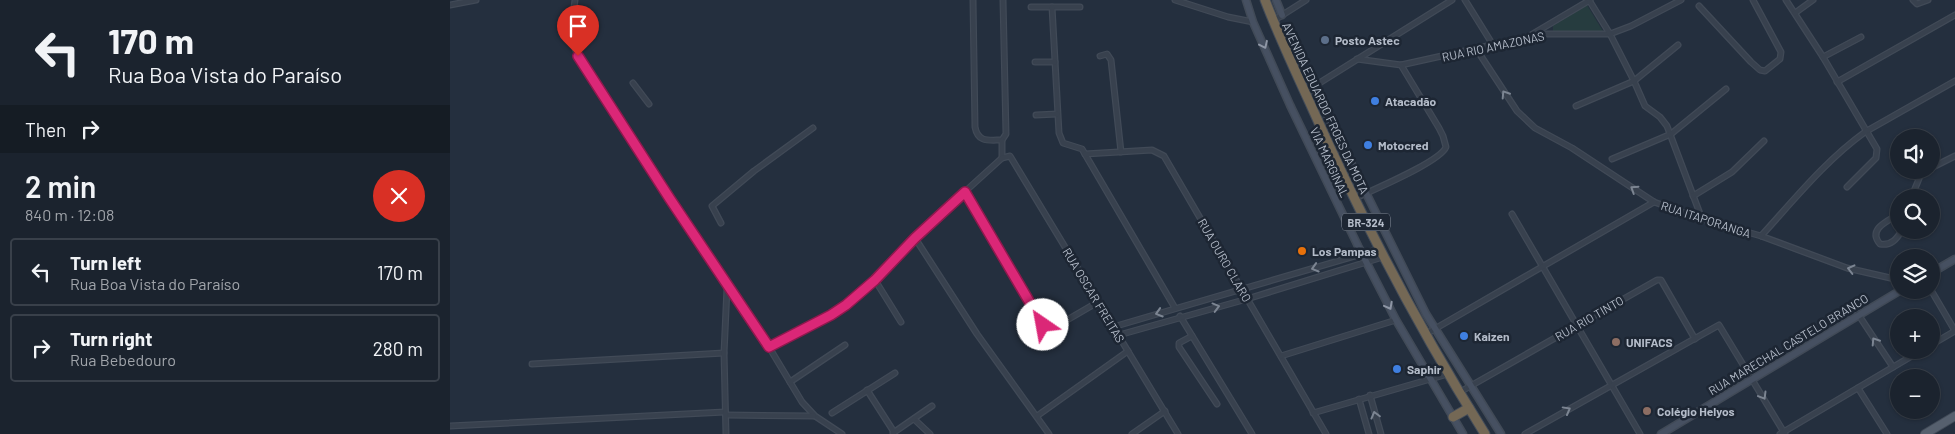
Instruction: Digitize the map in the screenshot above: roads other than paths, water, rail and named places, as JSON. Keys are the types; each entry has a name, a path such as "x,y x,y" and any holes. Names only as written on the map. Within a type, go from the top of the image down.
{"highway":[{"name":"AVENIDA EDUARDO FROES DA MOTA","path":"1265,0 1354,199 1381,253 1448,374 1485,434"},
{"path":"1453,417 1469,408"}],"main road":[{"path":"1925,434 1955,416"}],"street":[{"path":"450,5 476,0"},
{"path":"575,0 572,37 578,56 769,347 802,402 815,416 842,434"},
{"path":"974,0 976,133 984,140 1002,140"},
{"path":"769,347 831,315 846,305 875,280 915,238 1002,158 1002,140 1006,134 1002,0"},
{"path":"1175,0 1228,17 1253,22"},
{"name":"VIA MARGINAL","path":"1246,0 1253,22 1366,263 1396,320 1463,434"},
{"path":"1276,0 1282,15"},
{"path":"1273,21 1306,0"},
{"path":"1305,92 1452,0"},
{"path":"1465,0 1493,45"},
{"path":"1527,37 1589,0 1610,34 1645,106 1663,121 1671,134 1702,219"},
{"name":"RUA RIO AMAZONAS","path":"1357,59 1401,65 1477,50 1541,34 1610,34 1631,26 1681,0"},
{"path":"1698,6 1751,62 1760,70 1765,71 1780,60 1781,52 1753,0"},
{"path":"1786,0 1823,57 1877,149 1878,155 1847,187"},
{"path":"1795,13 1813,0"},
{"path":"1913,0 1917,4 1928,0"},
{"path":"1030,7 1080,7"},
{"path":"1052,7 1057,114 1061,140 1066,144 1080,147 1085,154 1175,308"},
{"path":"1837,82 1955,15"},
{"path":"1823,57 1861,37"},
{"path":"1576,106 1634,81 1678,45"},
{"name":"RUA ITAPORANGA","path":"1477,50 1517,111 1535,128 1572,148 1654,202 1702,219 1761,236 1847,268 1890,278"},
{"path":"1100,56 1107,54 1110,57 1122,152"},
{"path":"1035,62 1055,62"},
{"path":"1354,199 1426,164 1441,155 1446,147 1444,136 1401,65"},
{"path":"1761,236 1842,150 1866,132 1955,81"},
{"path":"633,83 649,104"},
{"path":"1313,86 1365,194 1435,329 1501,434"},
{"path":"1612,159 1671,134 1726,89"},
{"path":"1036,115 1057,114"},
{"path":"722,222 712,206 754,171 813,128"},
{"path":"1694,196 1732,172 1764,141"},
{"name":"RUA OURO CLARO","path":"1085,154 1152,150 1164,156 1326,434"},
{"name":"RUA OSCAR FREITAS","path":"1002,158 1010,156 1178,434"},
{"path":"1940,164 1955,156"},
{"path":"965,192 1043,325 1055,327 1098,302"},
{"path":"1426,335 1654,202"},
{"path":"1512,214 1640,434"},
{"path":"1890,220 1878,228 1875,233 1876,239 1880,244 1889,244 1895,239"},
{"path":"915,238 977,334 1049,434"},
{"path":"1113,327 1362,254 1381,253"},
{"path":"1118,335 1366,263 1381,253"},
{"path":"1940,268 1955,259"},
{"name":"RUA RIO TINTO","path":"1459,393 1658,279 1661,280 1695,339"},
{"path":"875,280 901,322"},
{"path":"726,434 724,353 728,286"},
{"name":"RUA MARECHAL CASTELO BRANCO","path":"1662,434 1890,296"},
{"path":"1936,299 1955,331 1940,340"},
{"path":"1858,314 1893,367"},
{"path":"1180,316 1252,434"},
{"path":"1280,356 1396,320"},
{"path":"1525,434 1719,325 1783,433 1907,359"},
{"path":"1192,336 1179,343 1179,347 1217,404"},
{"path":"790,382 845,345"},
{"path":"1036,416 1128,351"},
{"path":"532,364 724,353"},
{"path":"832,413 895,373"},
{"path":"1313,413 1359,398 1448,374"},
{"path":"1858,388 1887,434"},
{"path":"867,390 893,433 932,406"},
{"path":"1370,396 1381,434"},
{"path":"1359,398 1369,434"},
{"path":"1132,434 1165,411"},
{"path":"450,426 725,414 815,416"},
{"path":"914,419 930,434"}],"place":[{"name":"Posto Astec","path":"1325,40"},
{"name":"Atacadão","path":"1375,101"},
{"name":"Motocred","path":"1368,145"},
{"name":"Los Pampas","path":"1302,251"},
{"name":"Kaizen","path":"1464,336"},
{"name":"UNIFACS","path":"1616,342"},
{"name":"Saphir","path":"1397,369"},
{"name":"Colégio Helyos","path":"1647,411"}]}
